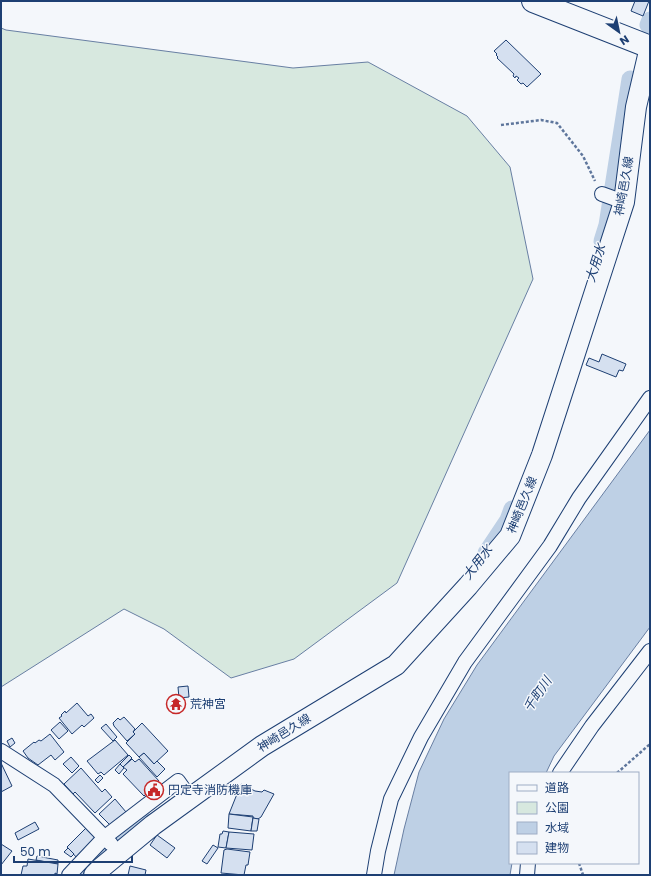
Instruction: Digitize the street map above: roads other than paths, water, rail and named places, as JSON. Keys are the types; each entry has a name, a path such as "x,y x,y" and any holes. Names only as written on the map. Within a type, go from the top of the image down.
{"main road":[{"path":"533,1 650,47"},
{"name":"神崎邑久線","path":"94,875 101,868 112,844 153,825 186,792 396,665 468,586 510,536 542,455 624,202 636,107 650,47"}],"street":[{"path":"602,194 624,202"},
{"path":"374,875 378,850 391,799 421,737 461,669 550,546 579,498 650,398"},
{"path":"561,772 592,726 650,651"},
{"path":"1,751 54,785 112,844 69,875"},
{"path":"526,875 528,864"}],"water":[{"name":"千町川","path":"650,430 650,627 554,756 546,772 509,772 509,864 512,864 510,875 394,875 419,772 444,719 477,665"}],"waterway":[{"name":"大用水","path":"648,25 650,20"},
{"name":"大用水","path":"602,241 607,225 630,79"},
{"name":"大用水","path":"486,553 508,520 512,509"},
{"name":"大用水","path":"82,869 95,857 145,821"}],"place":[{"name":"荒神宮","path":"176,704"},
{"name":"円定寺消防機庫","path":"154,790"}]}
